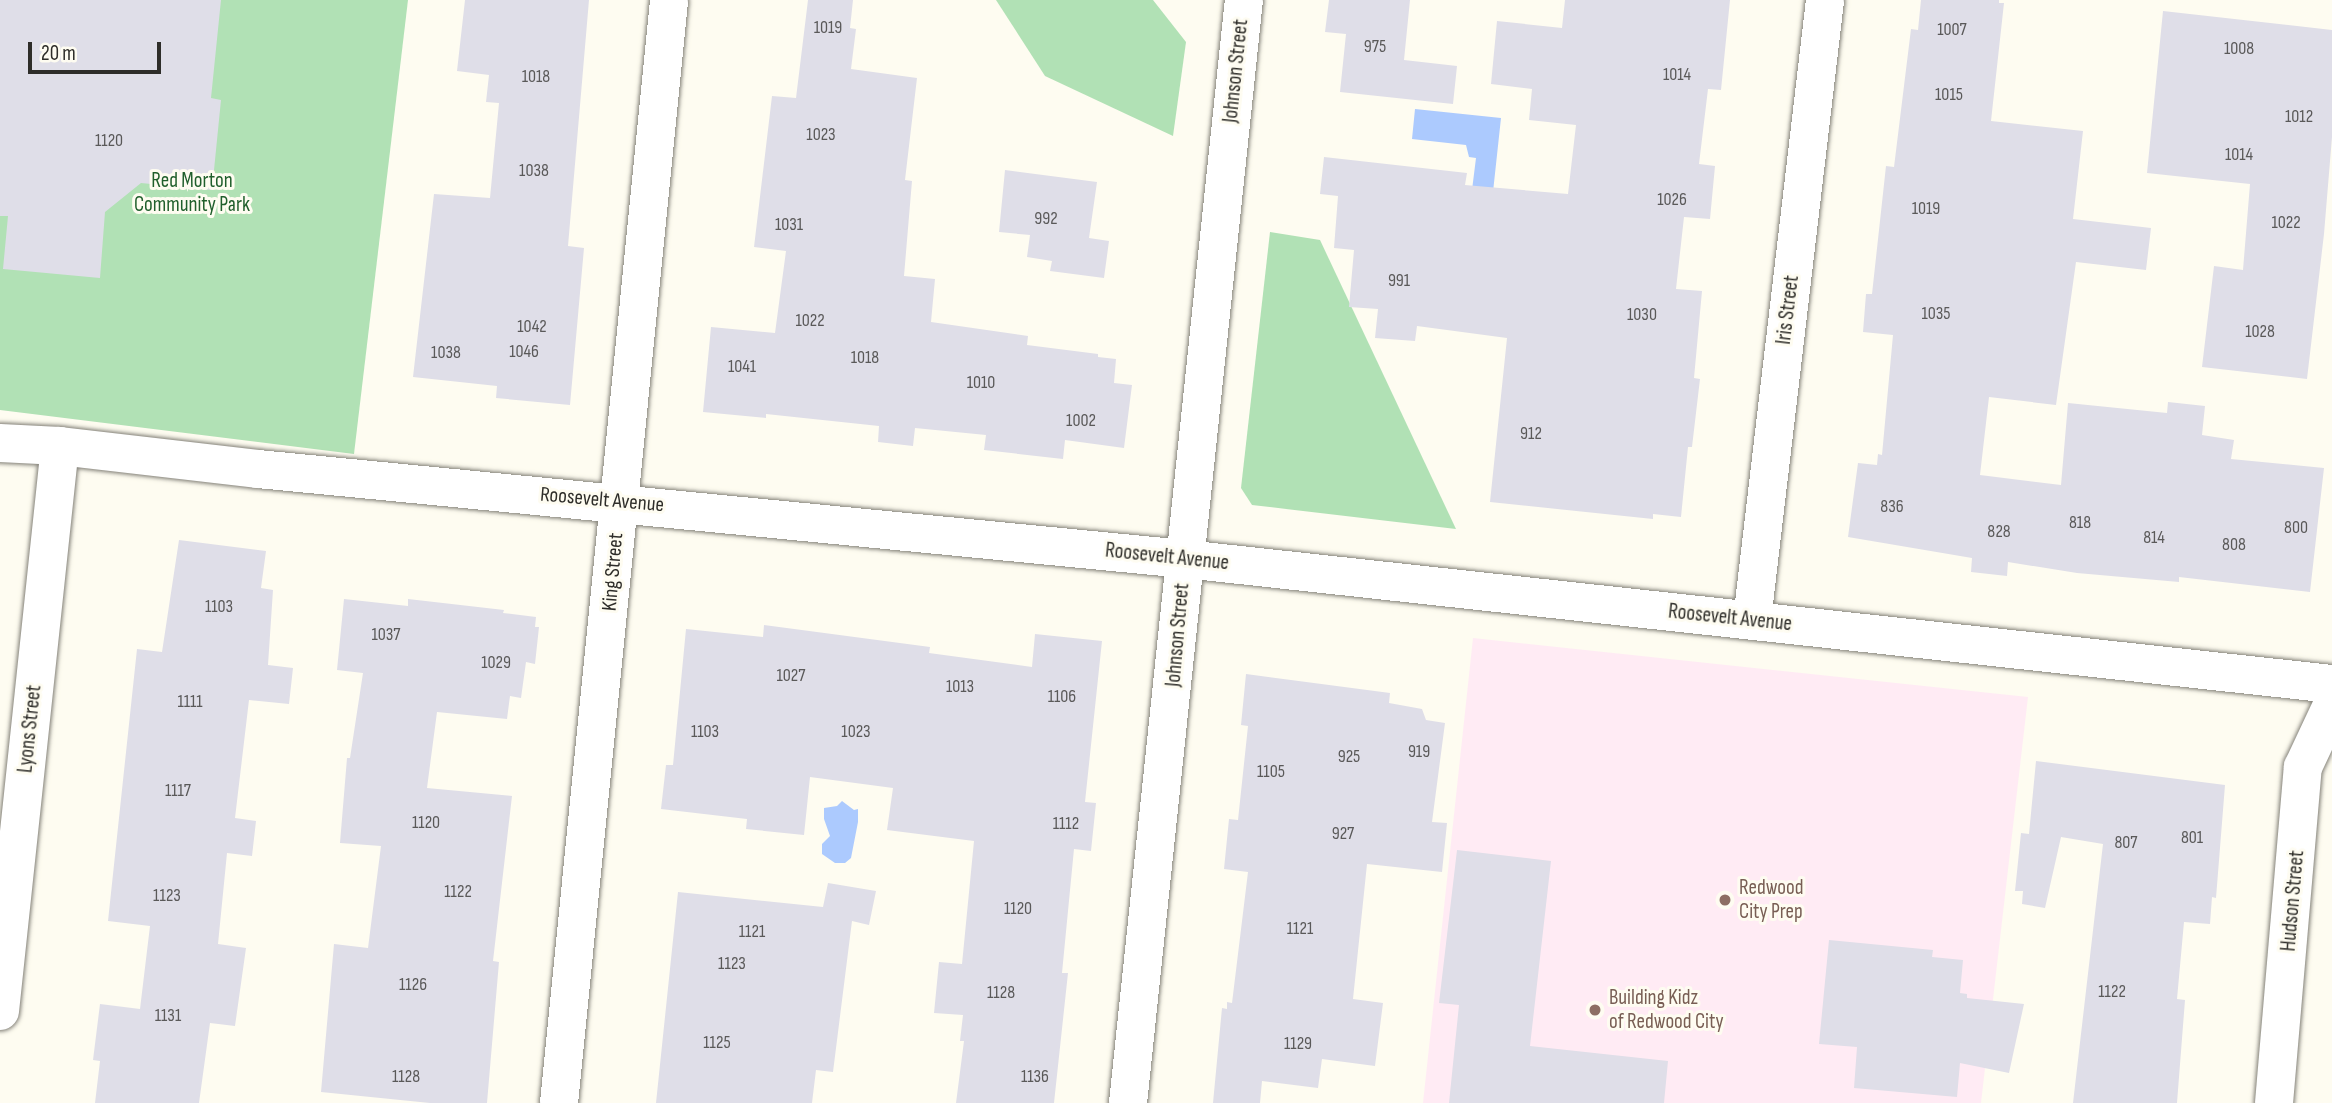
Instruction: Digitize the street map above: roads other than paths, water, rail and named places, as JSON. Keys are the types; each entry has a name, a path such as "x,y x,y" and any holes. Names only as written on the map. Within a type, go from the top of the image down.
{"street":[{"name":"King Street","path":"559,1103 669,0"},
{"name":"Johnson Street","path":"1128,1103 1244,0"},
{"name":"Iris Street","path":"1752,620 1825,0"},
{"name":"Roosevelt Avenue","path":"0,443 60,446 258,469 1185,559 2332,684"},
{"name":"Lyons Street","path":"0,1011 60,446"},
{"name":"Hudson Street","path":"2274,1103 2303,767 2332,705"}],"water":[{"path":"1415,109 1501,118 1493,192 1472,190 1476,158 1469,157 1466,145 1412,139"},
{"path":"842,801 854,810 858,809 858,822 851,858 845,863 835,863 822,854 822,844 830,836 824,819 824,808 837,806"}],"place":[{"name":"Redwood City Prep","path":"1725,900"},
{"name":"Building Kidz of Redwood City","path":"1595,1010"}],"park label":[{"name":"Red Morton Community Park","path":"192,193"}]}
